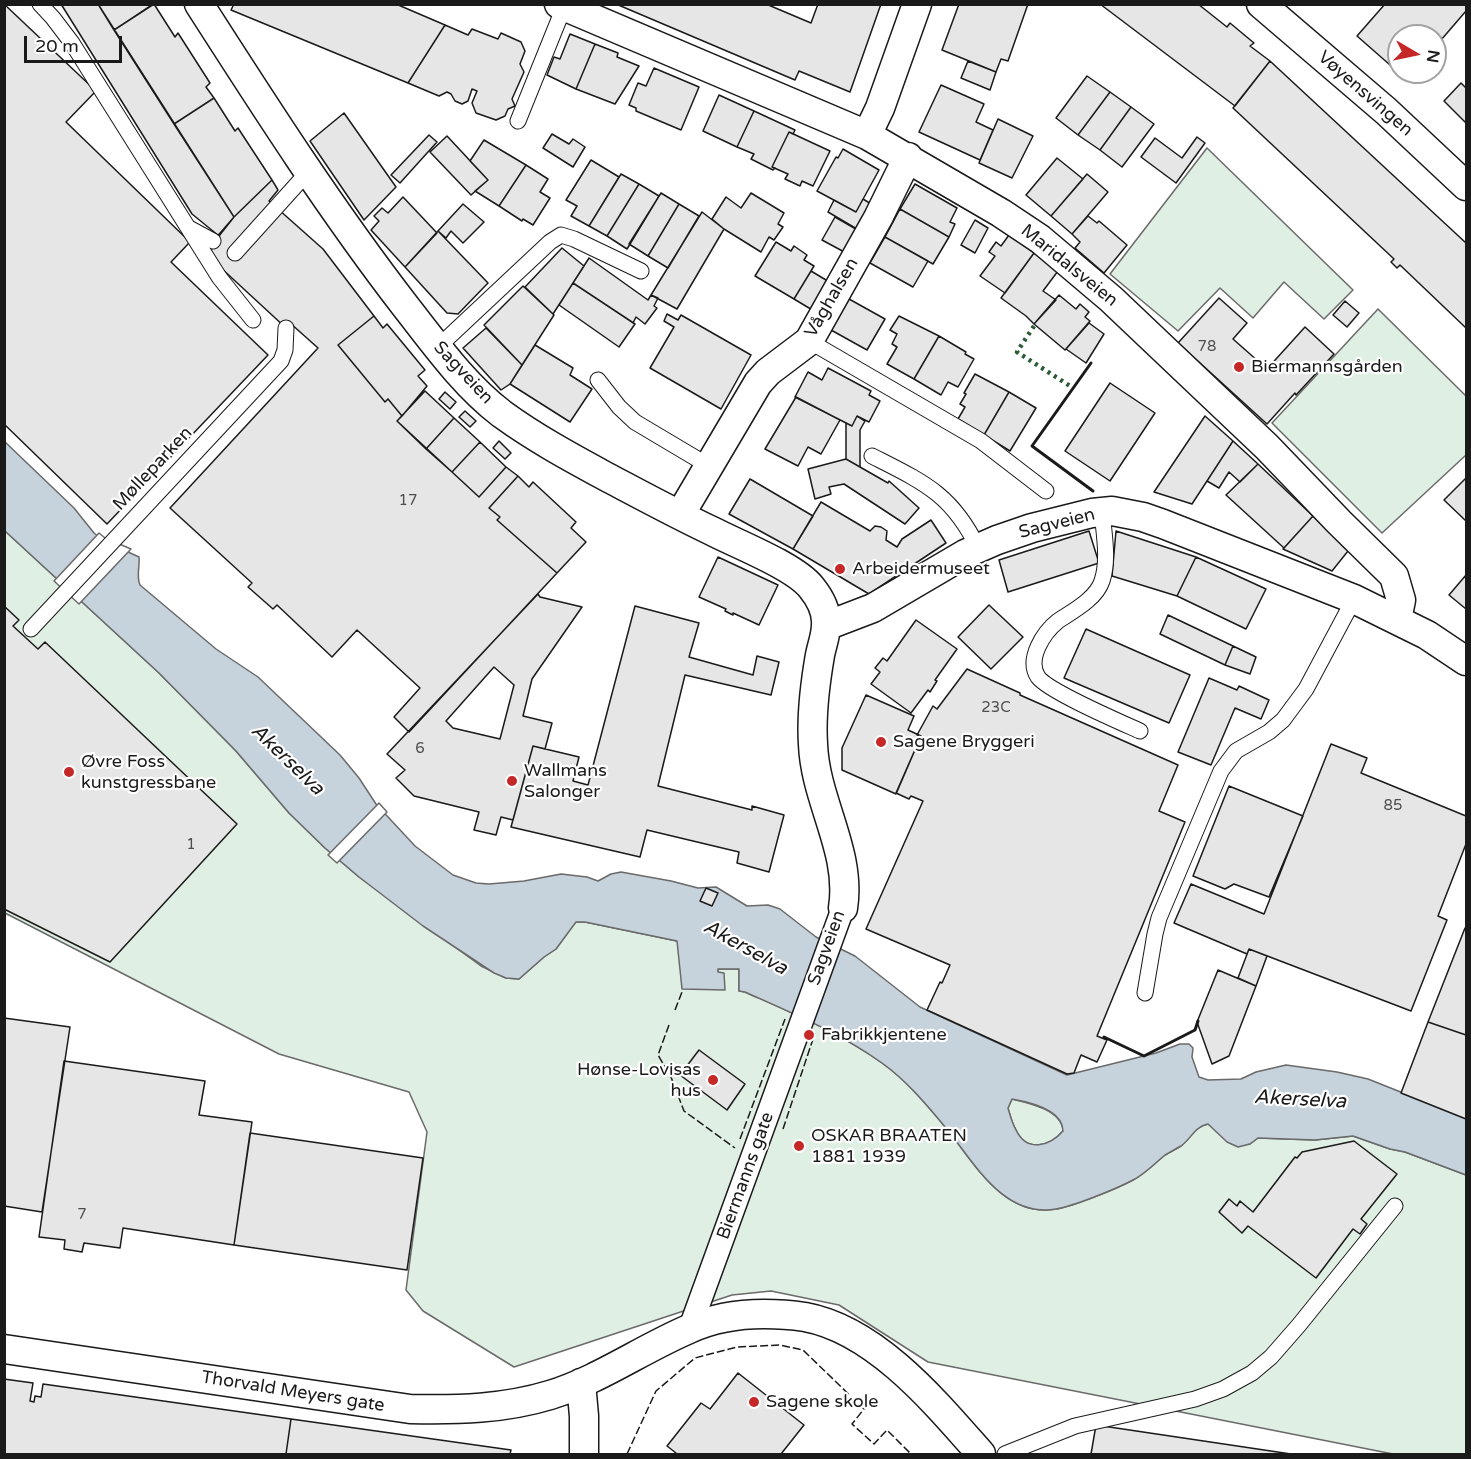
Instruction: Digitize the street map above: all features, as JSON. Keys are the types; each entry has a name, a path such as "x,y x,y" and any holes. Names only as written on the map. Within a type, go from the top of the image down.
{"street":[{"name":"Sagveien","path":"199,4 362,251 438,347 479,393 500,412 557,449 680,515 786,568 809,584 825,611 826,626 812,712 812,743 814,769 844,873 841,913 801,1023"},
{"path":"867,135 880,108 917,4"},
{"name":"Vøyensvingen","path":"1261,4 1386,111 1467,186"},
{"name":"Maridalsveien","path":"561,6 867,135 908,157 1040,239 1073,265 1267,447 1394,576 1401,600 1397,620"},
{"name":"Våghalsen","path":"680,515 758,383 768,372 809,341 878,218 908,157"},
{"name":"Sagveien","path":"826,626 873,608 978,548 1032,528 1102,512 1119,512 1143,517 1354,599 1397,620"},
{"path":"1397,620 1427,634 1467,661"},
{"name":"Biermanns gate","path":"690,1328 801,1023"},
{"name":"Thorvald Meyers gate","path":"4,1349 410,1410 457,1410 500,1407 549,1395 581,1383 690,1328 710,1321 749,1314 798,1316 825,1323 869,1346 897,1366 932,1398 981,1455"},
{"path":"581,1383 584,1455"}],"lane":[{"path":"40,4 72,43 219,277 253,320"},
{"path":"518,121 561,6"},
{"path":"235,253 308,172"},
{"path":"189,228 213,241"},
{"path":"438,347 550,242 561,236 574,239 641,271"},
{"name":"Mølleparken","path":"31,629 281,361 285,350 286,328"},
{"path":"809,341 981,441 1046,491"},
{"path":"598,380 619,407 635,422 709,466"},
{"path":"872,456 924,483 950,504 969,530 978,548"},
{"path":"1102,512 1105,554 1102,582 1094,594 1050,627 1041,640 1034,666 1037,676 1054,689 1140,731"},
{"path":"1145,993 1159,918 1221,771 1236,751 1269,732 1283,720 1306,688 1354,599"},
{"path":"1005,1455 1075,1426 1195,1399 1223,1389 1252,1373 1271,1357 1299,1325 1395,1206"}],"green space":[{"path":"1207,148 1353,290 1324,319 1284,282 1253,318 1220,288 1178,331 1110,274"},
{"path":"1378,309 1466,396 1466,455 1382,533 1272,423"},
{"path":"5,531 159,673 236,751 289,813 325,848 359,877 481,966 506,978 519,979 556,949 575,922 585,922 677,941 718,972 718,969 739,969 739,991 833,1033 891,1070 924,1102 992,1185 1020,1205 1037,1209 1056,1209 1116,1188 1142,1175 1165,1155 1181,1146 1199,1127 1208,1124 1250,1144 1258,1138 1315,1140 1353,1136 1405,1152 1466,1175 1466,1454 1393,1454 928,1362 839,1305 771,1291 732,1295 514,1367 423,1311 406,1290 427,1132 409,1092 279,1054 5,913"},
{"path":"1012,1099 1035,1105 1051,1113 1061,1124 1063,1131 1052,1140 1039,1145 1026,1142 1011,1119 1008,1108"}],"water":[{"name":"Akerselva","path":"4,441 74,508 94,533 104,541 139,557 140,585 216,649 258,677 340,755 376,804 415,846 453,875 476,883 489,884 524,881 561,874 587,877 598,881 621,872 698,888 716,887 747,906 768,905 780,909 816,937 855,956 920,1007 1067,1075 1156,1053 1180,1044 1189,1044 1193,1048 1192,1057 1199,1077 1208,1080 1241,1079 1256,1072 1286,1065 1368,1079 1466,1118 1466,1175 1405,1152 1353,1136 1315,1140 1258,1138 1250,1144 1238,1147 1227,1142 1208,1124 1199,1128 1181,1146 1165,1155 1146,1172 1106,1192 1056,1209 1037,1209 1020,1205 992,1185 924,1102 899,1077 849,1042 815,1024 739,991 739,969 718,969 718,972 724,973 725,990 682,989 677,941 576,922 556,949 519,979 506,978 494,973 423,926 325,848 289,813 236,751 159,673 5,531","holes":["1012,1099 1036,1105 1051,1112 1062,1124 1063,1131 1052,1140 1039,1145 1026,1142 1012,1122 1008,1108"]}],"pier":[{"path":"99,533 131,549 79,604 54,581"},
{"path":"379,803 387,812 337,863 328,855"}],"building":[{"path":"4,4 96,91 66,122 190,242 171,262 268,355 107,524 4,424"},
{"path":"61,4 98,4 234,217 219,236 192,214"},
{"path":"98,4 153,4 114,30"},
{"path":"154,4 175,37 178,33 210,83 206,87 214,98 174,124 114,30"},
{"path":"234,4 396,4 445,25 408,83 231,10"},
{"path":"616,4 766,4 811,23 818,4 881,4 850,92 799,71 795,80"},
{"path":"959,4 1028,4 1008,61 1001,59 996,72 942,50"},
{"path":"1100,4 1198,4 1227,27 1230,23 1254,43 1250,46 1270,61 1235,106"},
{"path":"1385,4 1466,4 1466,11 1447,33 1447,24 1387,24 1387,62 1357,36"},
{"path":"445,25 468,35 472,29 498,39 501,33 521,42 525,51 520,64 524,72 512,99 515,106 508,109 505,116 496,120 476,113 472,103 477,91 472,89 468,101 462,104 455,101 447,92 439,96 408,83"},
{"path":"570,34 595,44 576,89 547,75 554,57 560,59"},
{"path":"595,44 618,53 617,57 639,66 615,104 576,89"},
{"path":"968,61 996,72 990,90 961,78"},
{"path":"1270,61 1466,243 1466,328 1400,265 1397,268 1391,262 1394,259 1233,108"},
{"path":"654,68 699,87 681,130 636,111 636,108 629,105 638,83 646,86"},
{"path":"1087,76 1110,92 1078,135 1056,118"},
{"path":"1461,83 1466,88 1466,123 1444,101"},
{"path":"941,85 984,104 976,122 993,130 980,160 919,132"},
{"path":"1110,92 1131,107 1100,150 1078,135"},
{"path":"719,95 754,111 737,147 703,131"},
{"path":"214,98 235,131 238,128 272,180 234,217 174,124"},
{"path":"1131,107 1154,124 1122,167 1100,150"},
{"path":"754,111 795,130 793,134 789,132 772,167 775,168 773,170 751,159 754,154 737,147"},
{"path":"344,113 396,187 364,220 310,141"},
{"path":"998,119 1033,136 1012,178 979,163"},
{"path":"789,132 830,151 813,186 802,181 800,186 785,179 788,174 772,167"},
{"path":"552,134 569,144 573,139 585,147 573,167 543,148"},
{"path":"429,135 437,142 400,183 391,175"},
{"path":"447,136 488,180 471,195 430,152"},
{"path":"1197,137 1205,143 1176,183 1141,157 1155,138 1182,158"},
{"path":"484,140 526,165 499,206 475,191 488,180 470,161"},
{"path":"843,149 879,170 856,212 817,191"},
{"path":"1057,158 1083,179 1051,216 1026,195"},
{"path":"591,160 619,177 589,226 571,216 577,206 566,200"},
{"path":"526,165 548,179 540,192 550,198 533,225 523,219 522,221 499,206"},
{"path":"621,174 639,184 607,236 589,226"},
{"path":"1087,174 1108,192 1072,234 1051,216"},
{"path":"272,180 278,190 269,201 323,249 374,316 338,345 385,402 388,399 402,416 397,421 479,497 506,467 518,476 489,508 500,517 497,520 557,573 409,732 394,717 420,688 357,630 332,657 277,605 273,609 248,587 252,583 170,508 318,348 290,323 286,328 207,255 208,247 234,217"},
{"path":"639,184 659,196 627,249 607,236"},
{"path":"915,184 957,208 950,222 955,224 949,237 900,209"},
{"path":"661,193 679,204 648,256 629,244"},
{"path":"751,193 784,213 778,224 783,227 774,240 769,237 761,252 712,219 726,197 741,208"},
{"path":"403,197 437,233 405,267 371,230 379,221 374,216 382,208 388,213"},
{"path":"863,199 876,207 862,232 828,212 834,200 856,212"},
{"path":"463,204 484,222 463,243 451,231 446,238 438,231"},
{"path":"679,204 699,216 668,268 648,256"},
{"path":"900,209 949,237 933,264 885,237"},
{"path":"702,212 724,229 677,309 651,295"},
{"path":"1088,216 1097,223 1099,221 1127,245 1104,273 1075,248 1080,242 1072,234"},
{"path":"835,217 861,232 848,254 822,240"},
{"path":"975,220 988,228 975,253 961,245"},
{"path":"438,231 488,283 458,314 447,313 405,267"},
{"path":"1009,235 1034,253 1005,293 980,276 995,256 989,252 996,242 1001,246"},
{"path":"885,237 928,261 913,287 870,263"},
{"path":"776,242 791,251 794,246 807,255 804,260 814,266 794,299 755,276"},
{"path":"562,248 584,266 553,314 525,287"},
{"path":"1034,253 1058,271 1043,291 1056,300 1034,324 1001,298"},
{"path":"589,258 648,300 651,295 658,298 654,306 657,308 645,324 636,317 633,323 573,283"},
{"path":"811,271 831,283 814,311 794,299"},
{"path":"573,283 635,324 619,347 559,305"},
{"path":"523,286 554,315 522,365 484,325"},
{"path":"1059,295 1076,309 1080,304 1089,312 1085,317 1090,321 1065,350 1034,324"},
{"path":"1219,298 1247,323 1233,339 1267,369 1305,327 1334,354 1267,424 1178,343"},
{"path":"849,299 885,319 867,350 831,330"},
{"path":"1345,301 1359,313 1347,327 1333,315"},
{"path":"667,314 678,320 681,315 751,355 721,409 650,368 674,327 664,321"},
{"path":"374,316 383,328 387,324 425,370 418,376 427,386 402,416 388,399 385,402 338,345"},
{"path":"899,316 939,336 914,379 887,364 897,347 892,344 897,334 890,330"},
{"path":"1089,323 1104,334 1086,363 1066,349"},
{"path":"486,328 522,365 510,384 501,390 463,348"},
{"path":"939,336 974,359 958,387 948,382 941,395 914,379"},
{"path":"535,345 573,368 570,375 592,389 570,422 510,384"},
{"path":"828,368 871,391 869,395 880,401 869,422 857,416 852,426 795,397 808,372 822,380"},
{"path":"975,374 1009,392 984,435 958,419 965,407 960,404 966,394 964,393"},
{"path":"1110,383 1155,413 1110,481 1065,451"},
{"path":"425,391 454,418 426,449 397,421"},
{"path":"445,392 456,402 450,409 439,399"},
{"path":"1009,392 1036,408 1010,451 984,435"},
{"path":"796,397 840,420 821,454 808,447 798,466 765,449"},
{"path":"465,411 476,421 470,427 459,417"},
{"path":"857,416 865,421 860,430 860,467 846,459 846,423 852,426"},
{"path":"1205,416 1233,441 1192,504 1154,492"},
{"path":"454,418 480,442 452,472 426,449"},
{"path":"499,441 511,453 505,459 493,448"},
{"path":"1233,441 1258,464 1240,482 1229,472 1219,488 1207,481"},
{"path":"480,442 506,467 479,497 452,472"},
{"path":"846,459 888,483 889,481 919,508 905,524 844,484 829,487 831,494 815,499 808,469"},
{"path":"1258,464 1313,516 1284,548 1226,495"},
{"path":"518,476 529,487 533,482 576,522 571,528 586,542 557,573 497,520 500,517 489,508"},
{"path":"1466,478 1466,521 1444,500"},
{"path":"750,479 813,516 793,549 729,514"},
{"path":"821,502 870,531 875,526 881,527 887,531 886,540 897,547 902,539 931,520 946,543 869,594 793,549"},
{"path":"1313,516 1348,551 1332,571 1283,549"},
{"path":"1089,531 1099,563 1008,592 999,560"},
{"path":"1116,531 1196,557 1177,596 1112,576"},
{"path":"718,557 778,585 759,625 733,613 733,615 725,611 726,609 699,597"},
{"path":"1196,557 1266,589 1246,629 1177,596"},
{"path":"1466,575 1466,609 1449,595"},
{"path":"538,594 540,597 582,607 532,679 523,716 552,723 545,749 533,746 513,820 501,817 496,835 474,830 479,812 414,796 396,778 405,770 387,754","holes":["494,667 514,685 500,739 453,728 446,721"]},
{"path":"989,605 1023,637 991,669 958,637"},
{"name":"Øvre Foss kunstgressbane","path":"4,606 19,620 13,626 38,649 45,642 237,824 110,962 4,909"},
{"path":"635,606 699,623 689,657 753,675 757,656 779,662 771,695 685,675 658,786 752,810 752,806 784,815 769,872 737,863 739,852 647,830 640,857 511,827 533,746 579,757 573,781 588,785"},
{"path":"1168,615 1233,646 1225,665 1160,634"},
{"path":"916,620 957,649 935,680 937,681 930,692 928,690 911,713 871,684 880,672 875,668 883,658 887,661"},
{"path":"1086,629 1190,675 1169,723 1064,678"},
{"path":"1233,646 1256,657 1250,674 1225,665"},
{"path":"967,669 1178,765 1159,811 1185,822 1097,1036 1107,1040 1097,1062 1081,1055 1074,1073 1067,1074 927,1010 950,965 866,929 923,801 911,796 909,799 896,793 921,736 917,735 933,706 937,709"},
{"path":"1209,678 1237,690 1239,686 1269,700 1261,719 1235,708 1211,765 1178,752"},
{"name":"Sagene Bryggeri","path":"866,695 914,716 908,730 921,736 896,794 842,770 842,748"},
{"path":"1331,744 1367,758 1361,773 1466,816 1466,844 1438,916 1447,920 1411,1011 1249,949 1247,954 1174,923 1191,884 1264,914"},
{"path":"1229,786 1303,816 1269,897 1234,884 1225,889 1193,876"},
{"path":"706,888 718,893 712,906 700,901"},
{"path":"1466,929 1466,1035 1428,1022"},
{"path":"1249,949 1267,956 1256,986 1238,978"},
{"path":"1218,970 1256,986 1229,1056 1212,1064 1197,1022"},
{"path":"4,1018 70,1027 42,1212 4,1206"},
{"path":"1428,1022 1466,1035 1466,1119 1401,1093"},
{"name":"Hønse-Lovisas hus","path":"699,1050 745,1084 727,1110 680,1075"},
{"path":"64,1061 205,1081 199,1115 252,1122 234,1245 123,1228 120,1248 84,1243 82,1252 64,1249 65,1240 39,1237"},
{"path":"250,1133 423,1158 407,1270 234,1245"},
{"path":"1354,1141 1397,1174 1361,1219 1367,1224 1360,1234 1353,1229 1316,1278 1248,1226 1242,1233 1219,1212 1229,1199 1237,1206 1240,1201 1253,1212 1295,1157 1297,1158 1302,1152"},
{"path":"738,1373 804,1425 781,1454 675,1454 667,1446 701,1403 710,1409"},
{"path":"4,1379 33,1383 30,1401 34,1402 35,1396 41,1397 43,1384 291,1419 286,1454 4,1454"},
{"path":"291,1419 511,1450 510,1454 286,1454"},
{"path":"1096,1425 1291,1454 1091,1454"}],"hedge":[{"path":"1034,326 1017,352 1070,386"}],"fence":[{"path":"675,1010 682,992"},
{"path":"740,1139 785,1019"},
{"path":"669,1025 658,1055 671,1077 684,1111 735,1148"},
{"path":"783,1129 815,1033"},
{"path":"627,1454 656,1391 695,1358 737,1347 780,1345 803,1350 864,1409 852,1424 874,1444 887,1430 911,1454"}],"wall":[{"path":"1091,363 1032,446 1093,491"},
{"path":"1104,1037 1144,1056 1195,1030 1198,1021"}],"place":[{"name":"Biermannsgården","path":"1239,367"},
{"name":"Arbeidermuseet","path":"840,569"},
{"name":"Sagene Bryggeri","path":"881,742"},
{"name":"Øvre Foss kunstgressbane","path":"69,772"},
{"name":"Wallmans Salonger","path":"512,781"},
{"name":"Fabrikkjentene","path":"809,1035"},
{"name":"Hønse-Lovisas hus","path":"713,1080"},
{"name":"OSKAR BRAATEN 1881 1939","path":"799,1146"},
{"name":"Sagene skole","path":"754,1402"}]}
